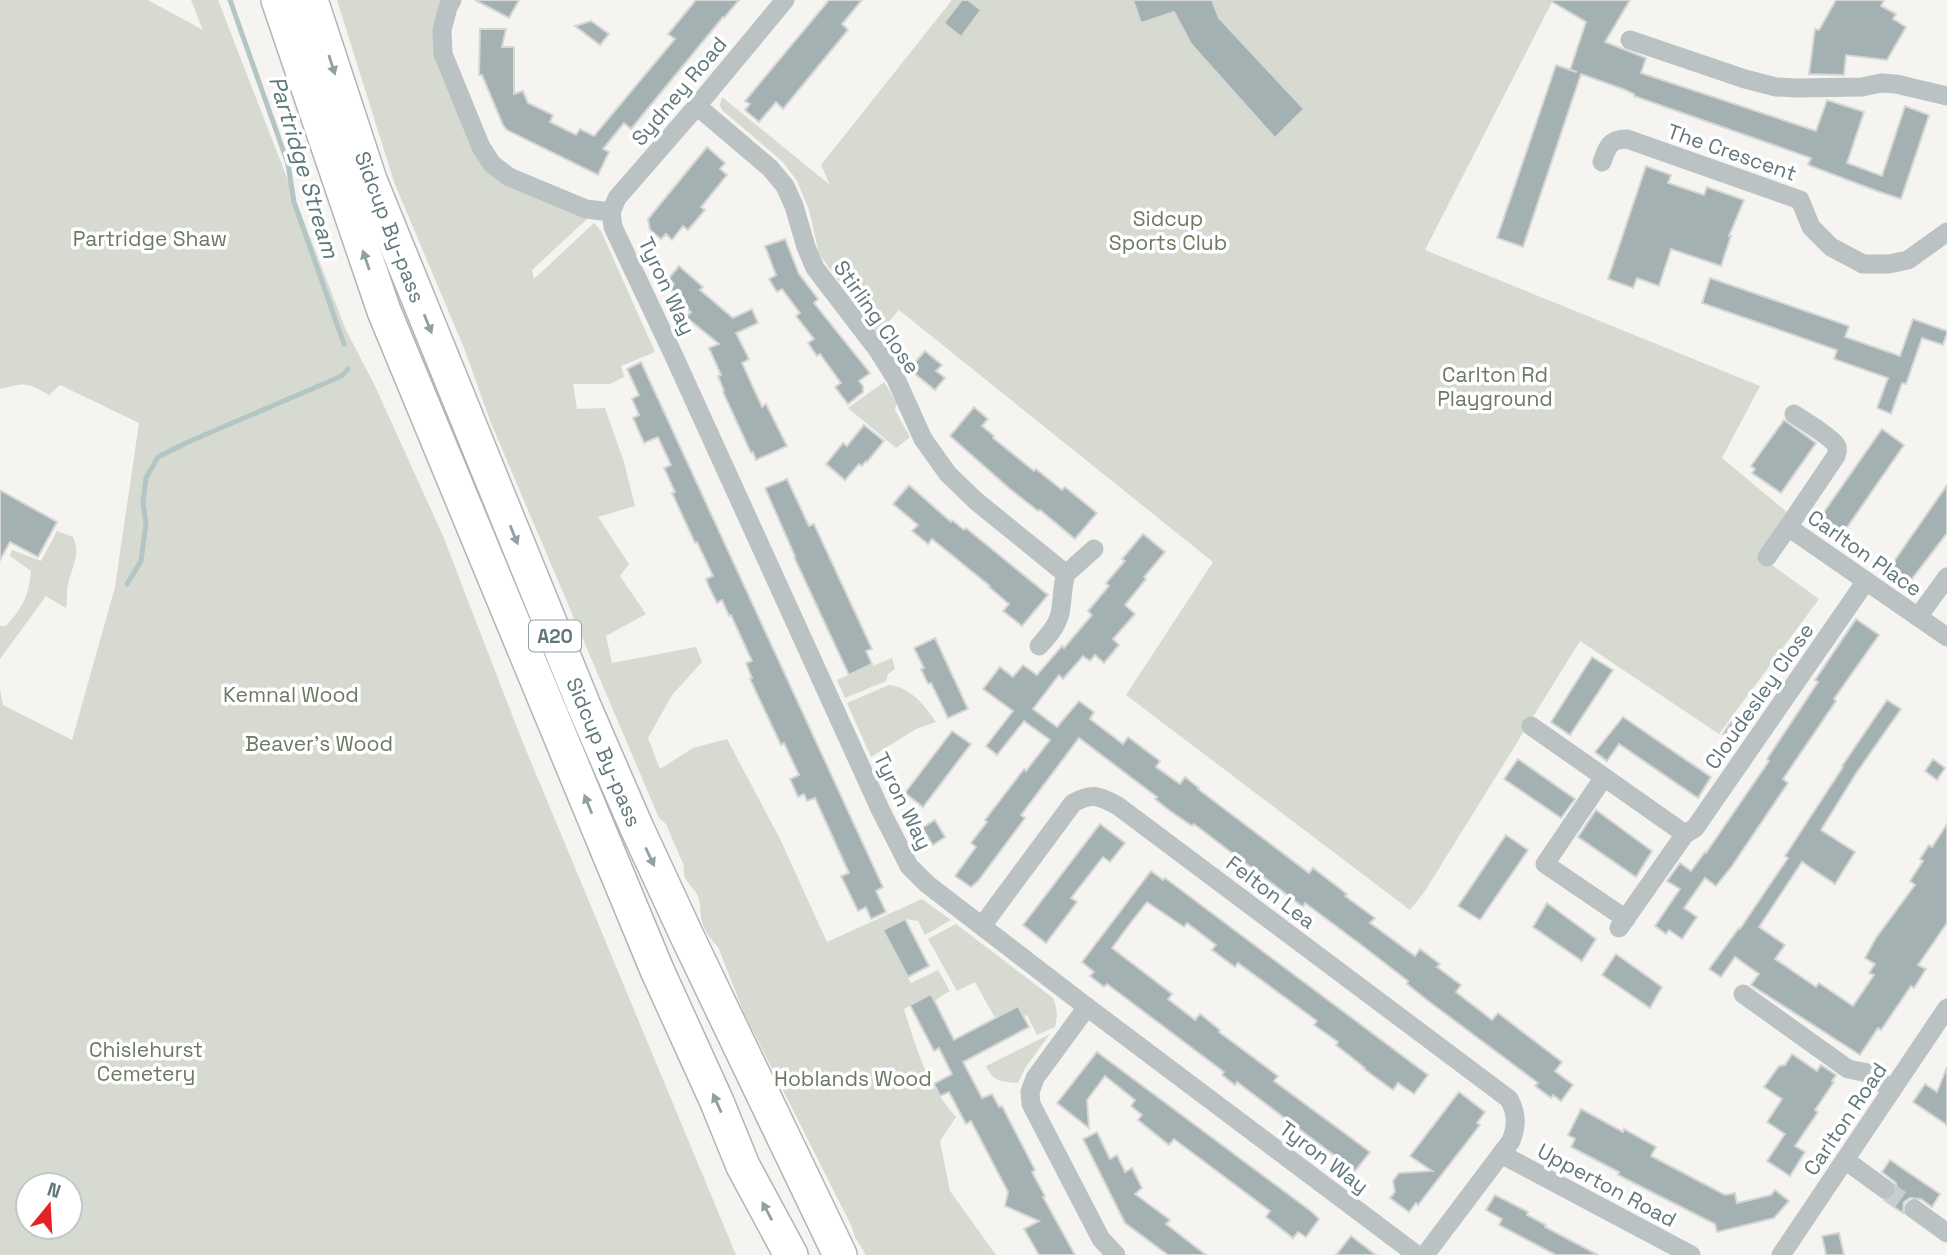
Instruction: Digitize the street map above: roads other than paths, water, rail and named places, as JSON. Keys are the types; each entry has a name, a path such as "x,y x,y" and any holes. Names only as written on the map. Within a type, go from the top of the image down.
{"highway":[{"name":"Sidcup By-pass","path":"278,0 378,295 657,970 743,1166 791,1255"},
{"name":"Sidcup By-pass","path":"311,0 370,180 584,706 687,936 840,1255"}],"street":[{"path":"452,0 442,30 443,54 481,147 492,164 509,177 586,209 611,212"},
{"name":"Sydney Road","path":"611,212 617,198 785,0"},
{"path":"1630,40 1776,87 1861,87 1881,83 1947,96"},
{"name":"Stirling Close","path":"697,106 770,168 785,186 815,268 877,349 896,379 923,439 948,474 976,501 1066,574"},
{"name":"The Crescent","path":"1602,162 1606,148 1617,139 1627,139 1800,200 1811,227 1831,247 1863,264 1889,264 1908,260 1947,232"},
{"name":"Tyron Way","path":"611,212 613,227 679,365 861,768 909,866 927,884 1087,1007 1417,1255"},
{"path":"1788,527 1838,450 1830,439 1794,414"},
{"name":"Carlton Place","path":"1767,557 1788,527 1947,637"},
{"path":"1039,646 1053,629 1061,610 1062,587 1066,574 1094,549"},
{"path":"1918,617 1947,576"},
{"name":"Cloudesley Close","path":"1604,777 1545,864 1623,923 1685,834 1695,828 1866,581"},
{"path":"1531,726 1685,834"},
{"name":"Felton Lea","path":"982,926 1073,803 1086,796 1100,796 1118,806 1509,1099 1515,1112 1516,1128 1502,1154"},
{"path":"1743,994 1848,1069 1867,1073 1892,1090"},
{"path":"1087,1007 1035,1078 1030,1092 1031,1104 1101,1239 1116,1255"},
{"name":"Carlton Road","path":"1781,1255 1947,1008"},
{"path":"1424,1255 1502,1154"},
{"name":"Upperton Road","path":"1502,1154 1691,1255"},
{"path":"1845,1160 1885,1189"},
{"path":"1914,1209 1947,1233"}],"waterway":[{"name":"Partridge Stream","path":"230,0 288,164 294,202 344,344"},
{"name":"Partridge Stream","path":"127,584 141,561 146,524 143,502 146,478 158,457 335,379 348,369"}],"tunnel":[{"path":"1885,1189 1914,1209"}],"park label":[{"name":"Sidcup Sports Club","path":"1168,230"},
{"name":"Partridge Shaw","path":"150,238"},
{"name":"Carlton Rd Playground","path":"1495,386"},
{"name":"Kemnal Wood","path":"291,694"},
{"name":"Beaver's Wood","path":"319,743"},
{"name":"Chislehurst Cemetery","path":"146,1061"},
{"name":"Hoblands Wood","path":"853,1078"}]}
